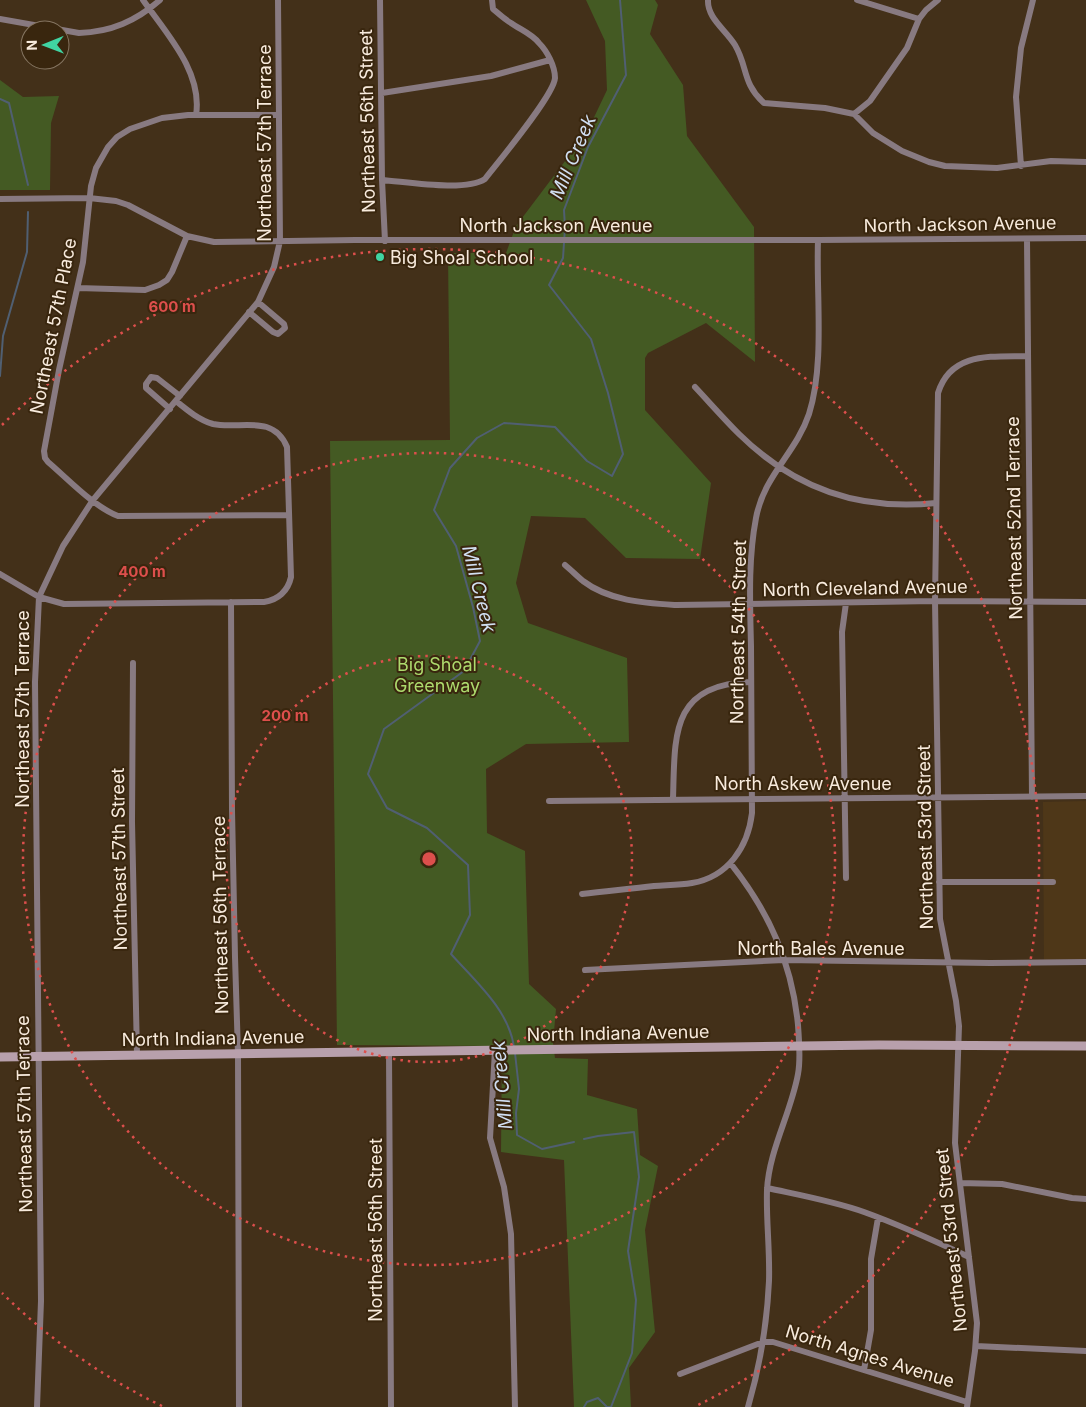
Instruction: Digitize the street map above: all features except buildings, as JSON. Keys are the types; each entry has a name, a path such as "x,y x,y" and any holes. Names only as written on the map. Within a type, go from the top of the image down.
{"street":[{"path":"143,0 188,68 197,98 196,115"},
{"path":"70,32 79,33 103,31 126,24 160,0"},
{"name":"Northeast 57th Terrace","path":"37,1407 41,1301 35,682 39,597 59,553 93,500 258,302 274,268 280,242 278,0"},
{"name":"Northeast 56th Street","path":"380,0 382,180 385,241"},
{"path":"382,180 464,186 485,179 545,98 555,79 550,60 540,43 493,9 492,0"},
{"path":"708,0 710,13 731,38 738,50 750,88 764,103 825,108 854,114 873,133 887,143 928,162 945,166 1021,166 1051,161 1086,162"},
{"path":"857,0 919,19"},
{"path":"854,114 870,101 907,48 919,19 938,0"},
{"path":"1021,166 1016,97 1021,48 1033,0"},
{"path":"0,19 20,23"},
{"path":"382,93 491,76 550,60"},
{"name":"Northeast 57th Place","path":"93,500 45,458 44,451 58,370 78,288 86,245 89,198 96,168 108,147 118,137 154,120 179,115 279,115"},
{"name":"North Jackson Avenue","path":"0,199 103,199 128,205 187,236 214,242 1086,238"},
{"path":"78,288 145,290 159,286 167,280 172,272 187,236"},
{"name":"Northeast 52nd Terrace","path":"1027,239 1032,797"},
{"name":"Northeast 54th Street","path":"731,864 748,834 751,818 750,564 756,517 764,490 778,465 799,437 809,413 817,360 818,240"},
{"path":"249,312 273,332 278,334 284,331 284,324 258,302"},
{"name":"Northeast 53rd Street","path":"967,1404 976,1346 977,1324 955,1135 959,1026 940,919 935,602 938,393 942,383 954,368 971,359 1028,356"},
{"path":"0,574 39,597 54,602 74,605 264,602 278,597 288,587 291,577 287,447 283,439 276,431 261,425 211,423 196,417 157,378 151,377 146,384 146,388 170,409"},
{"path":"695,387 740,435 778,465 823,491 856,500 889,505 936,503"},
{"path":"93,500 110,512 123,516 289,515"},
{"name":"North Cleveland Avenue","path":"565,565 593,588 609,595 676,605 1086,602"},
{"name":"Northeast 56th Terrace","path":"232,602 232,810 238,1054 239,1407"},
{"path":"846,603 842,632 846,878"},
{"name":"Northeast 57th Street","path":"133,663 132,822 137,1055"},
{"path":"673,799 676,734 688,708 701,695 713,688 732,682 751,682"},
{"name":"North Askew Avenue","path":"549,801 1086,796"},
{"path":"582,894 692,883 706,878 731,864 767,916 779,943 796,1002 800,1047 798,1073 771,1164 767,1188 769,1281 763,1342 748,1407"},
{"path":"939,882 1053,882"},
{"name":"North Bales Avenue","path":"585,970 784,960 1086,962"},
{"name":"North Indiana Avenue","path":"0,1057 879,1045 1086,1046"},
{"path":"495,1050 490,1138 504,1187 511,1234 514,1407"},
{"name":"Northeast 56th Street","path":"389,1052 391,1407"},
{"path":"960,1184 1002,1184 1086,1199"},
{"path":"767,1188 864,1212 897,1224 969,1257"},
{"path":"864,1370 871,1330 871,1258 878,1218"},
{"path":"680,1374 763,1342"},
{"name":"North Agnes Avenue","path":"763,1342 773,1342 967,1404"},
{"path":"976,1346 1086,1351"}],"shaded area":[{"path":"1086,801 1086,959 1044,960 1043,802"}],"green space":[{"name":"Big Shoal Greenway","path":"586,0 655,0 658,5 650,34 683,85 687,136 754,227 755,362 706,323 648,353 645,358 645,410 711,483 700,559 626,558 585,518 531,516 516,583 528,623 627,658 629,742 526,744 486,769 487,833 525,851 529,984 556,1009 553,1043 555,1058 588,1059 587,1095 637,1109 640,1155 658,1166 645,1230 655,1332 629,1368 631,1407 574,1407 564,1160 501,1152 502,1046 337,1045 330,441 450,440 448,253 506,253 516,226 587,132 607,90 605,41"},
{"path":"0,80 23,97 59,96 51,123 50,190 0,190"}],"waterway":[{"name":"Mill Creek","path":"514,1048 511,1034 499,1009 451,954 470,915 468,865 427,828 387,808 368,774 384,729 464,671 480,641 473,607 456,546 434,510 450,468 477,438 504,423 555,427 587,461 612,476 623,454 608,393 591,339 549,285 563,258 564,210 588,147 626,75 620,0"},
{"path":"0,99 9,103 28,185"},
{"path":"0,376 3,336 27,252 28,212"},
{"name":"Mill Creek","path":"515,1053 519,1089 516,1113 517,1135 542,1149 574,1142"},
{"name":"Mill Creek","path":"584,1139 634,1132 639,1177 628,1251 636,1300 632,1353 611,1407 608,1407"},
{"name":"Mill Creek","path":"584,1407 587,1402 598,1398 607,1407"}],"place":[{"name":"Big Shoal School","path":"380,257"}]}
